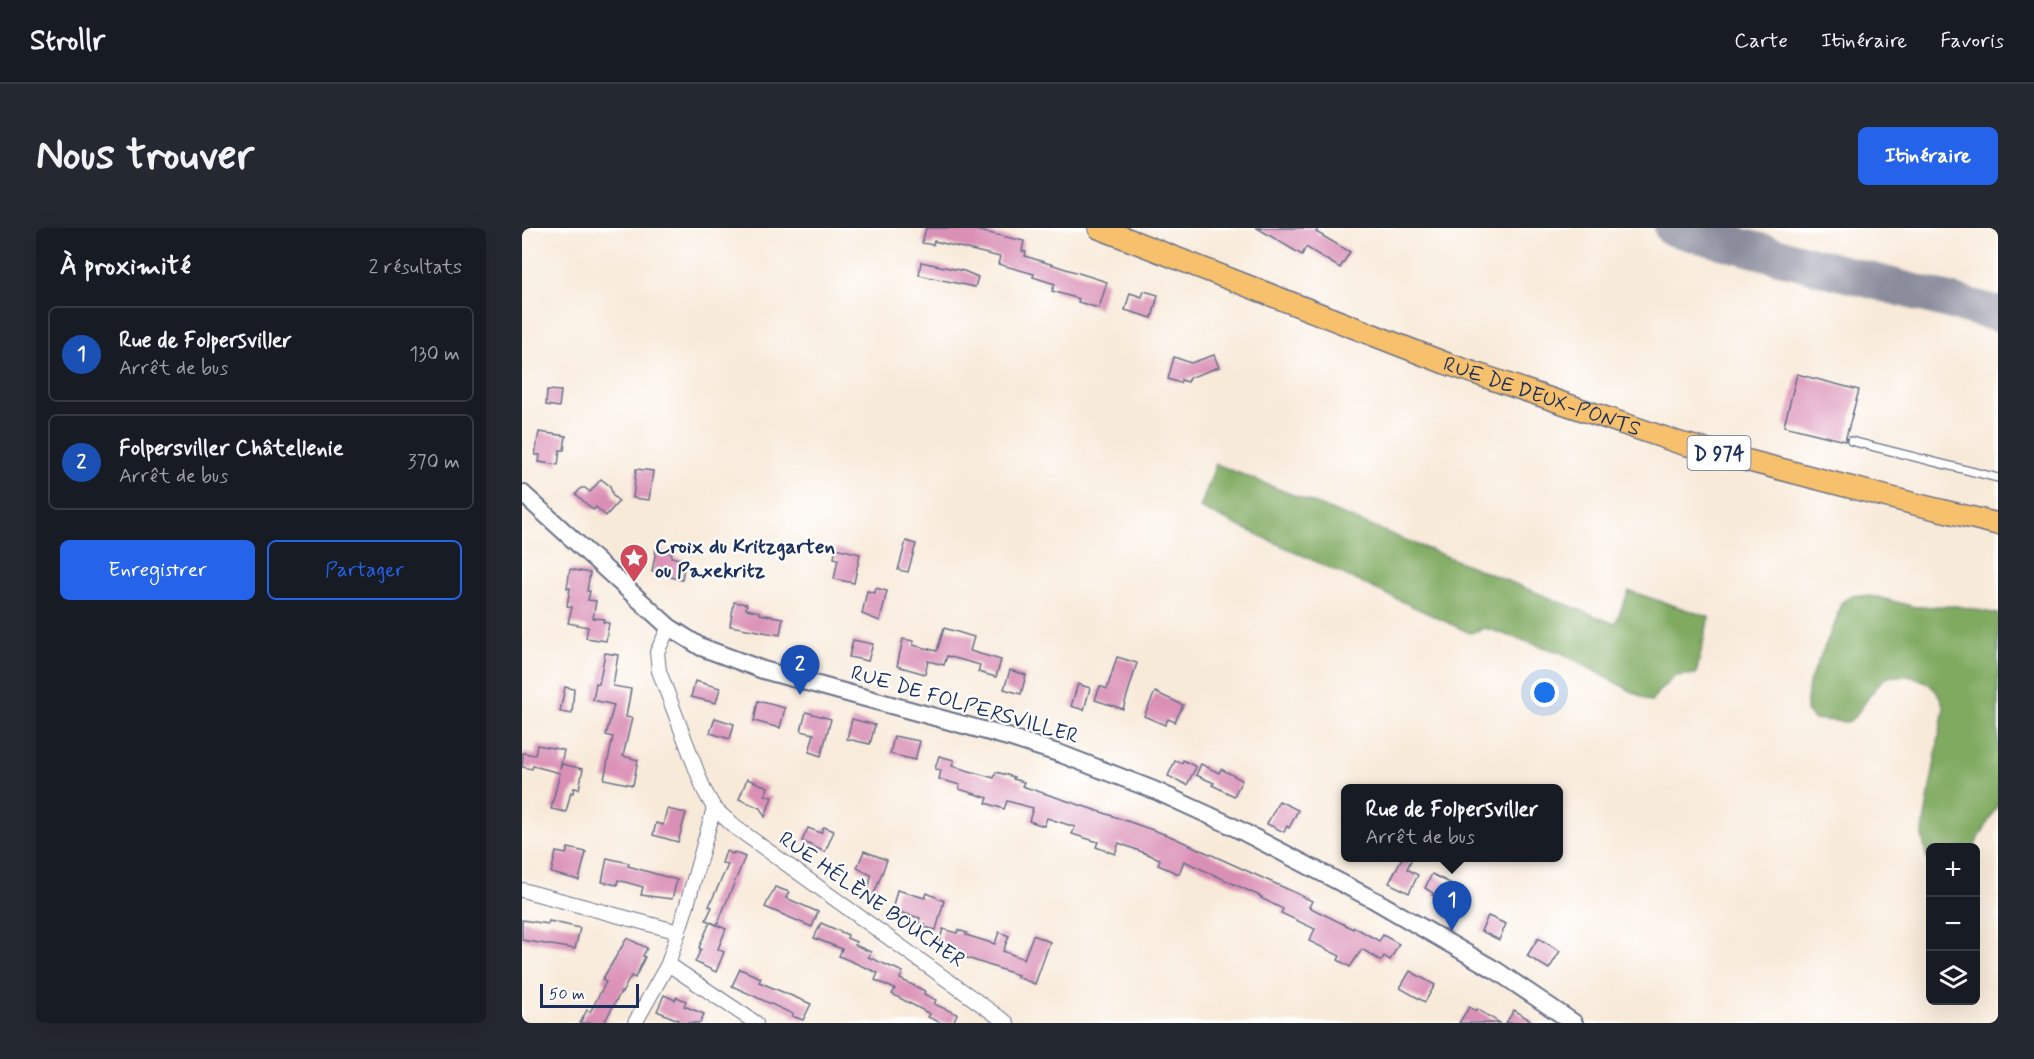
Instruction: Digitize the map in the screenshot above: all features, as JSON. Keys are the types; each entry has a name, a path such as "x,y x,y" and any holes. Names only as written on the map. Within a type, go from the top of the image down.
{"main road":[{"name":"RUE DE DEUX-PONTS","path":"1099,228 1445,363 1680,442 1998,524"}],"street":[{"name":"RUE DE FOLPERSVILLER","path":"522,493 669,627 701,647 763,670 1008,736 1154,790 1267,844 1387,907 1497,971 1574,1023"},
{"path":"635,1023 668,964 714,808 704,790 659,671 657,652 669,627"},
{"name":"RUE HÉLÈNE BOUCHER","path":"714,808 735,827 1007,1023"},
{"path":"522,890 679,932"},
{"path":"668,964 756,1023"},
{"path":"986,1007 988,1023"}],"lane":[{"path":"1851,441 1998,478"}],"green space":[{"path":"1216,464 1615,624 1629,591 1709,617 1696,674 1675,676 1651,702 1562,653 1485,628 1470,633 1200,508"},
{"path":"1852,595 1877,597 1915,607 1957,606 1998,614 1998,804 1976,843 1926,843 1926,855 1922,835 1944,708 1942,701 1929,684 1917,678 1903,676 1891,676 1884,679 1856,715 1847,722 1813,719 1806,711 1809,682 1836,621 1841,603"}],"building":[{"path":"926,228 966,228 1024,241 1022,251 1026,252 1025,256 1107,282 1099,308 1052,291 1055,284 1033,277 1034,274 998,264 1000,257 934,241 933,245 922,243"},
{"path":"1257,228 1318,228 1316,232 1350,252 1340,268 1306,247 1302,255"},
{"path":"921,262 964,271 978,277 975,287 919,275"},
{"path":"1144,291 1158,295 1152,318 1125,310 1130,293 1142,297"},
{"path":"1214,355 1219,367 1189,378 1188,382 1181,380 1180,383 1168,379 1174,357 1191,363"},
{"path":"1797,374 1859,390 1845,441 1784,426"},
{"path":"547,390 561,391 559,407 546,405"},
{"path":"539,432 566,436 564,450 560,450 558,465 539,462 540,455 535,455"},
{"path":"636,469 653,471 649,500 633,498"},
{"path":"601,479 610,486 613,496 619,501 606,516 596,507 593,510 576,494 581,488 590,492"},
{"path":"906,541 916,544 908,572 898,570"},
{"path":"836,548 860,554 854,583 834,579 838,559 834,558"},
{"path":"656,550 672,553 671,557 685,560 682,580 652,572"},
{"path":"570,569 590,573 588,600 596,601 593,618 604,619 603,622 609,623 606,641 586,638 588,627 568,623 572,607 567,606"},
{"path":"876,588 887,591 880,621 862,614 867,591 875,593"},
{"path":"734,602 747,604 746,609 760,612 760,614 783,618 780,635 730,626"},
{"path":"944,628 974,637 970,651 1001,660 996,677 978,672 980,665 947,656 944,665 928,661 925,674 897,666 903,639 914,641 913,645 937,651"},
{"path":"853,640 873,644 868,661 849,657"},
{"path":"605,653 618,655 613,686 631,689 626,717 632,718 623,756 638,760 633,785 604,779 613,737 606,735 614,705 593,700 596,683 599,684"},
{"path":"1117,657 1137,663 1123,709 1095,700 1100,686 1107,689"},
{"path":"1010,670 1026,675 1021,694 1004,689"},
{"path":"695,681 720,688 716,703 691,697"},
{"path":"1078,684 1090,688 1084,710 1071,706"},
{"path":"565,687 574,689 572,714 560,712"},
{"path":"1155,692 1183,705 1175,722 1168,719 1165,725 1144,716"},
{"path":"758,701 785,708 780,728 754,721"},
{"path":"806,712 831,719 821,756 809,752 814,734 801,731"},
{"path":"715,718 734,724 730,739 710,733"},
{"path":"852,719 875,725 870,744 847,739"},
{"path":"894,736 920,741 915,760 890,754"},
{"path":"537,745 564,750 560,769 562,764 583,769 579,789 574,788 573,793 571,792 566,812 551,809 560,773 533,766 532,769 522,767 523,753 535,755"},
{"path":"939,756 954,760 952,766 994,778 996,772 1014,777 1013,779 1024,782 1022,786 1170,836 1312,901 1309,907 1353,929 1354,927 1379,941 1383,935 1399,944 1390,960 1384,956 1381,961 1362,949 1350,967 1338,960 1340,956 1309,941 1315,929 1281,913 1283,909 1262,897 1184,861 1179,874 1158,865 1160,859 1119,843 1115,854 1096,847 1098,842 1072,834 1075,827 1047,818 1044,826 1029,821 1033,808 1007,801 1004,809 986,803 988,798 959,789 960,785 939,779 941,770 935,769"},
{"path":"1183,760 1196,767 1187,785 1168,776 1175,761 1182,763"},
{"path":"1201,764 1219,773 1221,769 1242,780 1234,796 1196,775"},
{"path":"747,779 768,787 765,795 772,797 765,817 760,808 739,799"},
{"path":"1279,801 1298,810 1289,828 1287,826 1284,832 1267,824"},
{"path":"667,809 686,813 678,842 653,835 656,823 663,825"},
{"path":"824,827 834,831 825,852 802,841 808,828 821,833"},
{"path":"568,848 586,852 579,880 551,873 556,852 566,854"},
{"path":"726,851 745,857 717,925 706,920 712,907 709,906 728,865 722,863"},
{"path":"864,851 887,860 873,897 868,896 871,875 857,868"},
{"path":"607,858 629,863 628,866 677,880 672,899 641,895 643,887 618,880 617,885 602,882"},
{"path":"1400,862 1410,862 1407,869 1418,875 1409,893 1389,883"},
{"path":"1432,874 1458,887 1450,902 1432,895 1433,893 1425,888"},
{"path":"775,887 789,892 786,898 818,912 812,927 765,907"},
{"path":"897,890 925,898 927,893 944,901 936,930 918,923 920,918 892,910"},
{"path":"1488,916 1506,924 1499,940 1481,931"},
{"path":"522,920 548,924 549,921 580,928 575,949 522,940"},
{"path":"710,922 726,929 718,949 724,952 716,972 695,962"},
{"path":"821,923 848,935 847,938 856,942 855,945 871,952 868,957 903,972 900,979 925,991 924,994 936,1000 934,1004 957,1014 953,1023 941,1023 928,1017 930,1014 892,994 895,989 875,980 878,973 839,956 842,949 814,938"},
{"path":"943,929 957,933 958,930 967,933 966,935 995,944 999,932 1009,936 1003,951 1024,959 1033,935 1050,942 1035,984 1017,977 1018,975 946,951 938,946"},
{"path":"627,938 647,948 635,978 631,976 621,992 605,1021 608,1023 580,1023 587,1010 590,1012 606,982 602,980"},
{"path":"1538,938 1560,951 1549,969 1527,956"},
{"path":"740,969 761,978 759,982 811,1004 803,1020 732,986"},
{"path":"1410,971 1435,985 1425,1002 1400,988"},
{"path":"664,995 675,1000 677,997 686,1001 684,1006 704,1014 700,1023 677,1023 678,1020 657,1011"},
{"path":"1469,1007 1476,1011 1477,1009 1500,1023 1459,1023"},
{"path":"1514,1010 1535,1023 1506,1023"}],"taxiway":[{"path":"1672,228 1998,314"}],"place":[{"name":"Croix du Kritzgarten ou Paxekritz","path":"634,584"},
{"name":"Folpersviller Châtellenie","path":"800,695"},
{"name":"Rue de Folpersviller","path":"1452,931"}]}
